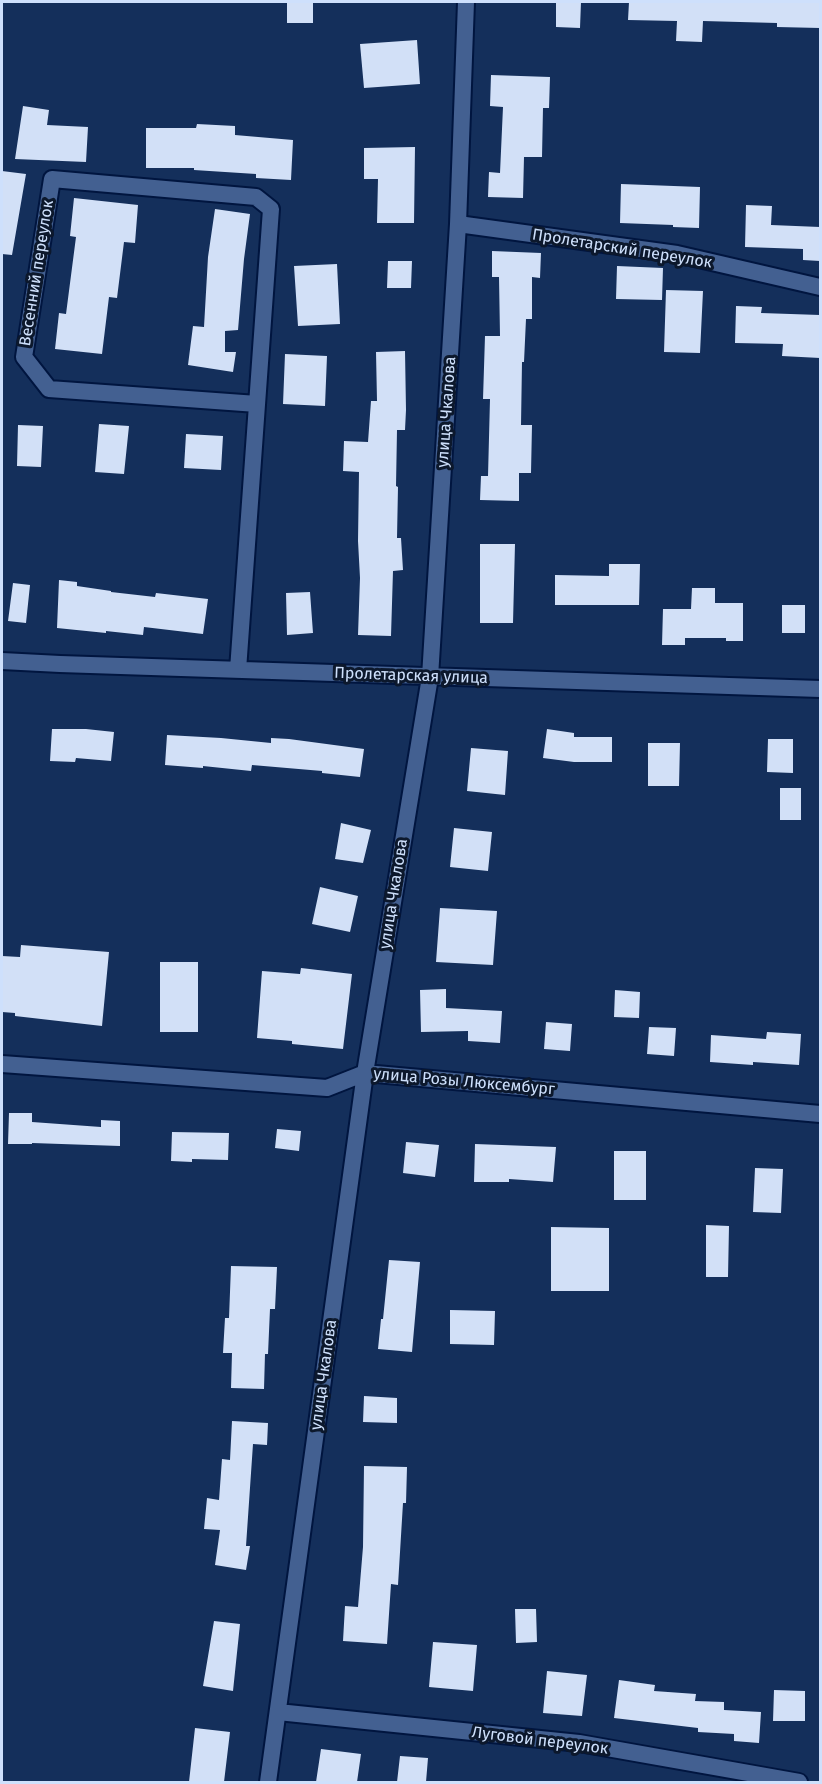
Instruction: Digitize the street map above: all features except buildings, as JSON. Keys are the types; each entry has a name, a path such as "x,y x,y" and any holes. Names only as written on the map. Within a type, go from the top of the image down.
{"street":[{"name":"улица Чкалова","path":"268,1782 364,1073 430,677 459,224 466,2"},
{"name":"Весенний переулок","path":"238,670 271,209 256,198 52,179 24,357 49,389 257,404"},
{"name":"Пролетарский переулок","path":"459,224 677,254 820,287"},
{"name":"Пролетарская улица","path":"2,661 820,689"},
{"name":"улица Розы Люксембург","path":"2,1064 327,1088 364,1073 820,1114"},
{"name":"Луговой переулок","path":"279,1712 579,1743 800,1782"}]}
